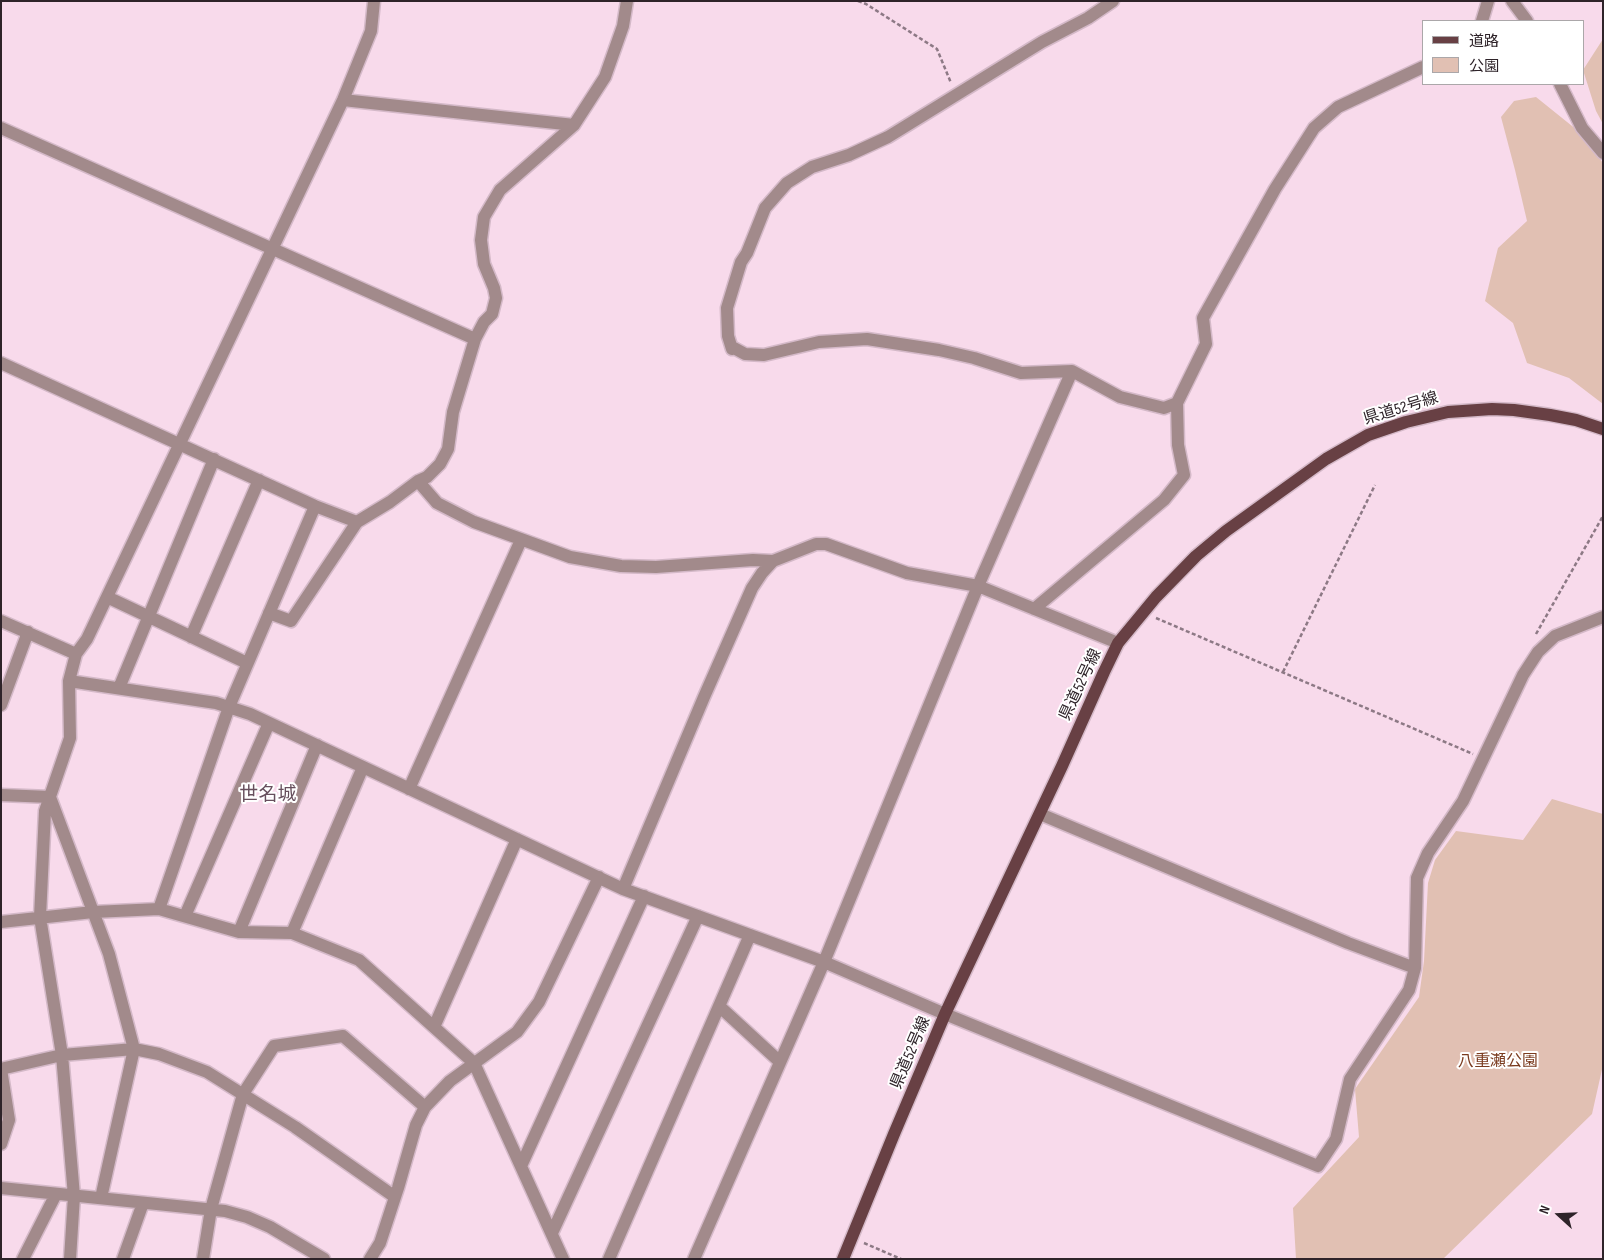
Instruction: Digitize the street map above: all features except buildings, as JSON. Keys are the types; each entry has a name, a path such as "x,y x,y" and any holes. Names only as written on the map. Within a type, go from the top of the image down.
{"main road":[{"name":"県道52号線","path":"843,1259 945,1014 1040,814 1118,643 1174,578 1226,531 1326,459 1368,435 1406,422 1448,412 1492,409 1550,415 1576,420 1603,429"}],"street":[{"path":"70,1259 74,1196 62,1055 40,917 45,810 70,738 69,680 76,654 87,638 107,597 343,100 371,31 374,1"},
{"path":"269,613 291,621 357,522 390,502 440,464 448,449 453,412 475,339 484,322 492,314 496,298 484,264 481,240 484,217 500,190 574,125 605,77 624,26 627,1"},
{"path":"1113,1 1088,18 1042,42 888,137 849,155 812,167 787,183 765,208 738,272 727,308 728,336 732,349 734,348 745,354 764,354 819,342 867,339 939,350 974,358 1021,373 1072,371 1120,397 1164,408 1178,403"},
{"path":"1482,20 1488,1"},
{"path":"1512,1 1526,20"},
{"path":"1034,609 1164,500 1184,475 1178,445 1178,403 1206,344 1203,318 1275,190 1314,128 1338,107 1422,67"},
{"path":"1560,85 1582,128 1603,153"},
{"path":"343,100 574,125"},
{"path":"1,128 475,339"},
{"path":"1,363 315,506 357,522"},
{"path":"694,1259 824,962 978,586 1072,371"},
{"path":"119,688 214,459"},
{"path":"190,637 259,480"},
{"path":"418,480 437,503 474,522 570,557 620,566 656,567 752,560 773,562"},
{"path":"159,909 229,707 315,506"},
{"path":"409,788 522,540"},
{"path":"623,889 752,588 762,573 773,562 816,544 826,544 907,573 978,586 1118,643"},
{"path":"107,597 248,663"},
{"path":"69,680 229,707 269,723 623,889 824,962 945,1014 1318,1166 1336,1139 1350,1079 1409,990 1415,968 1417,878 1428,853 1463,801 1523,674 1538,652 1555,636 1603,617"},
{"path":"1,620 76,654"},
{"path":"1,705 28,632"},
{"path":"185,916 269,723"},
{"path":"239,932 316,745"},
{"path":"292,933 363,767"},
{"path":"1,795 50,797"},
{"path":"50,797 109,954 134,1049 101,1198"},
{"path":"1040,814 1348,943 1415,968"},
{"path":"434,1027 517,839"},
{"path":"370,1259 380,1243 416,1125 425,1107 450,1080 516,1032 539,1002 598,877"},
{"path":"521,1166 644,896"},
{"path":"1,922 93,912 159,909 239,932 292,933 359,960 474,1063 563,1259"},
{"path":"552,1233 698,916"},
{"path":"609,1259 750,935"},
{"path":"719,1006 780,1062"},
{"path":"203,1259 211,1209 243,1094 274,1046 343,1036 425,1107"},
{"path":"1,1144 9,1120 1,1069 62,1055 134,1049 159,1054 207,1072 295,1127 395,1197"},
{"path":"1,1188 225,1211 247,1216 270,1227 324,1259"},
{"path":"23,1259 56,1194"},
{"path":"123,1259 143,1202"}],"path":[{"path":"858,1 866,4 936,49 956,96"},
{"path":"1283,672 1375,485"},
{"path":"1144,612 1483,758"},
{"path":"851,1237 901,1259"}],"green space":[{"path":"1603,39 1603,124 1596,111 1584,68"},
{"path":"1536,97 1577,130 1603,163 1603,404 1569,378 1527,363 1513,323 1485,301 1498,248 1527,221 1501,117 1514,101"},
{"name":"八重瀬公園","path":"1552,799 1603,814 1603,1065 1592,1114 1443,1259 1296,1259 1293,1208 1359,1137 1355,1089 1419,997 1424,961 1428,883 1435,860 1456,831 1523,840"}],"district":[{"name":"世名城","path":"268,795"}]}
